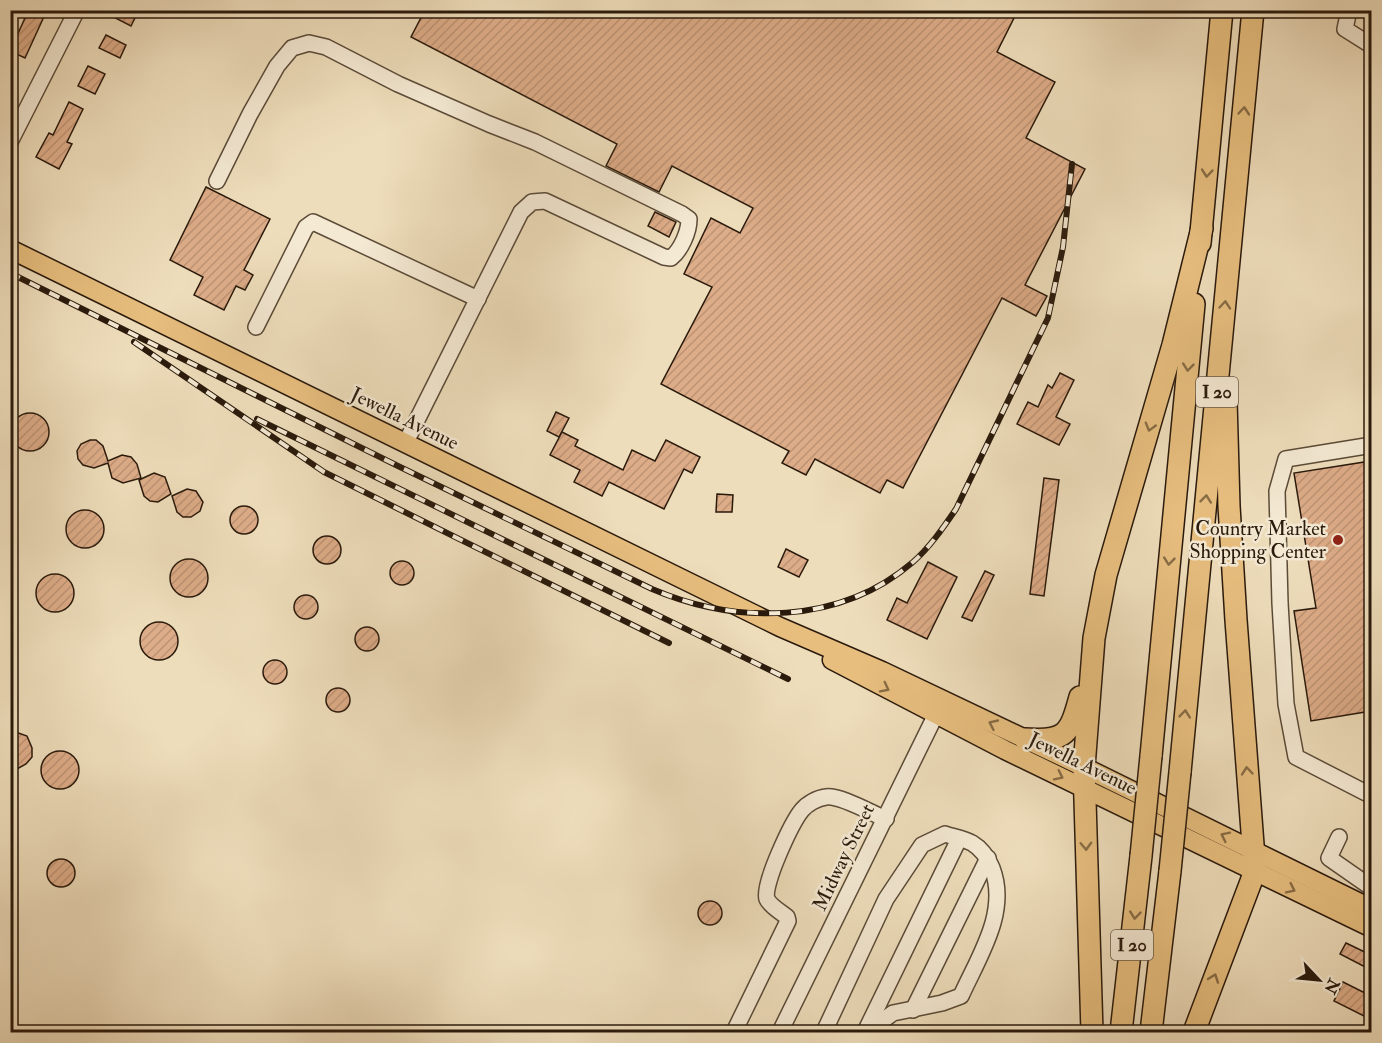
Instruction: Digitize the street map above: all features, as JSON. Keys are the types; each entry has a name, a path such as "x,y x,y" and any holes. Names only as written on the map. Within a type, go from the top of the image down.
{"highway":[{"name":"I 20","path":"1121,1032 1151,756 1222,10"},
{"name":"I 20","path":"1151,1032 1180,772 1253,10"},
{"path":"1025,739 1057,738 1069,729 1080,699 1106,575 1173,345 1202,228"},
{"path":"1194,1032 1254,861 1236,620 1222,333"},
{"path":"1092,1032 1084,767 1094,638"}],"main road":[{"name":"Jewella Avenue","path":"10,249 780,627 882,670 940,707 1084,789 1254,861 1370,904"},
{"name":"Jewella Avenue","path":"940,707 1025,739 1084,767 1371,928"}],"street":[{"path":"10,142 76,10"},
{"path":"1349,10 1345,29 1371,46"},
{"path":"218,181 250,114 277,66 292,48 309,43 326,47 398,84 535,142 689,219 689,227 676,254 671,258 664,257 545,201 532,202 521,212 405,444"},
{"path":"256,327 306,227 313,222 478,298"},
{"path":"1371,445 1286,459 1277,491 1286,704 1296,757 1371,796"},
{"name":"Midway Street","path":"782,1032 940,707"},
{"path":"734,1032 788,921 787,917 768,902 766,896 768,884 784,841 801,811 816,800 827,796 886,819"},
{"path":"824,1032 886,899 922,845 945,834 972,843 988,858 997,881 998,906 993,926 961,996 942,1003 893,1013 866,1032"},
{"path":"1339,837 1329,858 1371,888"},
{"path":"866,1032 959,839"},
{"path":"913,1010 988,858"}],"building":[{"path":"10,10 47,10 25,58 10,51 25,18"},
{"path":"100,10 139,10 131,26"},
{"path":"425,10 1018,10 997,52 1055,82 1026,138 1085,169 1025,285 1047,296 1036,316 1002,298 903,488 887,480 880,493 815,459 806,475 782,463 789,451 661,384 712,287 684,274 711,218 740,233 753,208 672,166 659,192 606,166 617,144 411,37"},
{"path":"106,35 126,45 120,58 99,48"},
{"path":"88,66 105,74 95,94 78,86"},
{"path":"69,102 83,109 67,142 72,144 59,169 36,157 49,133 53,135"},
{"path":"206,187 270,219 244,270 253,275 245,290 236,286 224,310 194,295 203,277 170,260"},
{"path":"655,212 676,222 669,237 648,226"},
{"path":"1060,373 1074,380 1056,417 1070,424 1059,445 1017,424 1028,402 1038,407 1048,385 1052,388"},
{"path":"556,412 569,418 559,437 547,431"},
{"path":"30,413 37,414 43,419 48,425 48,439 43,445 37,450 30,451 23,450 17,445 12,439 11,432 12,425 17,419 23,414"},
{"path":"562,432 578,440 575,446 623,470 632,450 655,461 666,440 700,457 692,473 684,469 664,509 609,482 602,496 574,482 580,470 550,455"},
{"path":"96,440 103,446 108,461 122,455 131,457 137,464 141,478 123,483 112,478 108,463 94,468 83,465 78,459 77,451 81,444"},
{"name":"Country Market Shopping Center","path":"1371,461 1371,711 1311,721 1294,611 1316,608 1294,473"},
{"path":"154,473 165,477 171,494 158,502 150,501 144,496 139,480"},
{"path":"1044,478 1059,480 1044,596 1030,594"},
{"path":"187,489 196,491 203,502 200,511 191,517 183,517 177,512 172,496"},
{"path":"717,494 733,495 732,512 716,512"},
{"path":"244,506 254,510 258,520 254,530 244,534 234,530 230,520 234,510"},
{"path":"85,510 92,511 98,516 103,522 103,536 98,542 92,547 85,548 78,547 72,542 67,536 66,529 67,522 72,516 78,511"},
{"path":"327,536 337,540 341,550 337,560 327,564 317,560 313,550 317,540"},
{"path":"786,549 808,560 799,577 778,567"},
{"path":"189,559 196,560 202,565 207,571 207,585 202,591 196,596 189,597 182,596 176,591 171,585 170,578 171,571 176,565 182,560"},
{"path":"402,561 410,565 414,573 410,581 402,585 394,581 390,573 394,565"},
{"path":"928,562 957,577 927,639 887,620 897,598 907,603"},
{"path":"985,571 994,575 972,621 962,617"},
{"path":"55,574 62,575 68,580 73,586 73,600 68,606 62,611 55,612 48,611 42,606 37,600 36,593 37,586 42,580 48,575"},
{"path":"306,595 314,599 318,607 314,615 306,619 298,615 294,607 298,599"},
{"path":"159,622 166,623 172,628 177,634 177,648 172,654 166,659 159,660 152,659 146,654 141,648 140,641 141,634 146,628 152,623"},
{"path":"367,627 375,631 379,639 375,647 367,651 359,647 355,639 359,631"},
{"path":"275,660 283,664 287,672 283,680 275,684 267,680 263,672 267,664"},
{"path":"338,688 346,692 350,700 346,708 338,712 330,708 326,700 330,692"},
{"path":"10,730 27,736 32,748 32,757 17,769 10,769"},
{"path":"60,751 74,756 79,770 74,784 60,789 46,784 41,770 46,756"},
{"path":"61,859 71,863 75,873 71,883 61,887 51,883 47,873 51,863"},
{"path":"710,901 718,905 722,913 718,921 710,925 702,921 698,913 702,905"},
{"path":"1346,943 1371,955 1371,970 1340,954"},
{"path":"1343,982 1371,996 1371,1010 1368,1018 1334,1001"}],"railway":[{"path":"10,273 398,466 652,589 684,601 718,609 752,613 787,613 820,608 853,598 884,583 919,556 956,509 1048,318 1063,247 1072,164"},
{"path":"134,342 324,472 669,643"},
{"path":"257,419 788,679"}],"place":[{"name":"Country Market Shopping Center","path":"1338,540"}]}
